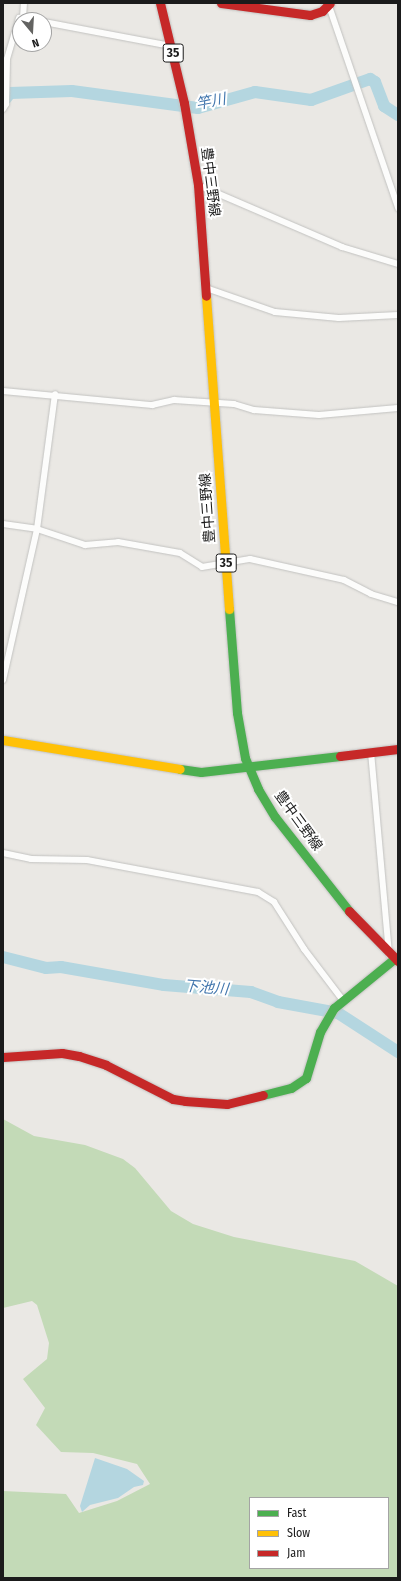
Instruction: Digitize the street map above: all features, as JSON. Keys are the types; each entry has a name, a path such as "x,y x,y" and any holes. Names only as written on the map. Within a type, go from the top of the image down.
{"main road":[{"name":"豊中三野線","path":"160,3 184,103 198,185 237,713 249,768 276,817 363,928 394,958"},
{"path":"221,3 310,15 318,13 329,4"},
{"path":"3,740 201,772 249,768 398,749"},
{"path":"3,1058 62,1053 79,1056 106,1065 173,1099 227,1104 299,1085 306,1078 320,1032 342,999 394,958"}],"street":[{"path":"329,4 398,208"},
{"path":"52,24 171,46"},
{"path":"3,109 6,104 7,59 12,43"},
{"path":"198,185 342,247 398,264"},
{"path":"206,288 275,312 339,318 398,315"},
{"path":"3,391 55,394 152,405 174,400 215,402 319,415 398,408"},
{"path":"3,680 37,529 55,394"},
{"path":"3,524 37,529 85,545 118,542 180,553 202,567 250,559 344,580 372,594 398,602"},
{"path":"370,752 394,958"},
{"path":"3,853 31,859 87,860 258,892 274,902 304,949 342,999"}],"green space":[{"path":"3,1119 34,1136 85,1145 123,1159 135,1168 171,1211 193,1224 234,1237 355,1261 398,1286 398,1578 3,1578 3,1491 66,1494 79,1513 117,1501 150,1484 137,1464 93,1453 61,1452 36,1425 45,1408 23,1379 47,1359 49,1343 37,1305 32,1301 3,1308"}],"water":[{"path":"95,1458 127,1469 144,1481 143,1485 134,1487 118,1498 90,1505 82,1512 80,1506"}],"waterway":[{"name":"竿川","path":"3,102 10,93 72,91 198,108 255,92 311,100 370,79 375,82 384,106 398,115"},
{"name":"下池川","path":"3,957 46,968 61,967 164,985 251,992 278,1002 338,1013 398,1052"}],"traffic: fast":[{"path":"229,609 237,713 245,758 258,789 275,817 349,911"},
{"path":"180,769 201,772 340,756"},
{"path":"263,1095 291,1088 306,1078 320,1032 334,1008 394,959"}],"traffic: slow":[{"path":"206,296 229,609"},
{"path":"3,740 180,769"}],"traffic: jam":[{"path":"160,3 184,103 198,185 206,296"},
{"path":"221,3 310,15 322,11 330,3"},
{"path":"340,756 398,749"},
{"path":"349,911 398,961"},
{"path":"3,1057 62,1053 79,1056 106,1065 173,1099 185,1101 227,1104 263,1095"}]}
